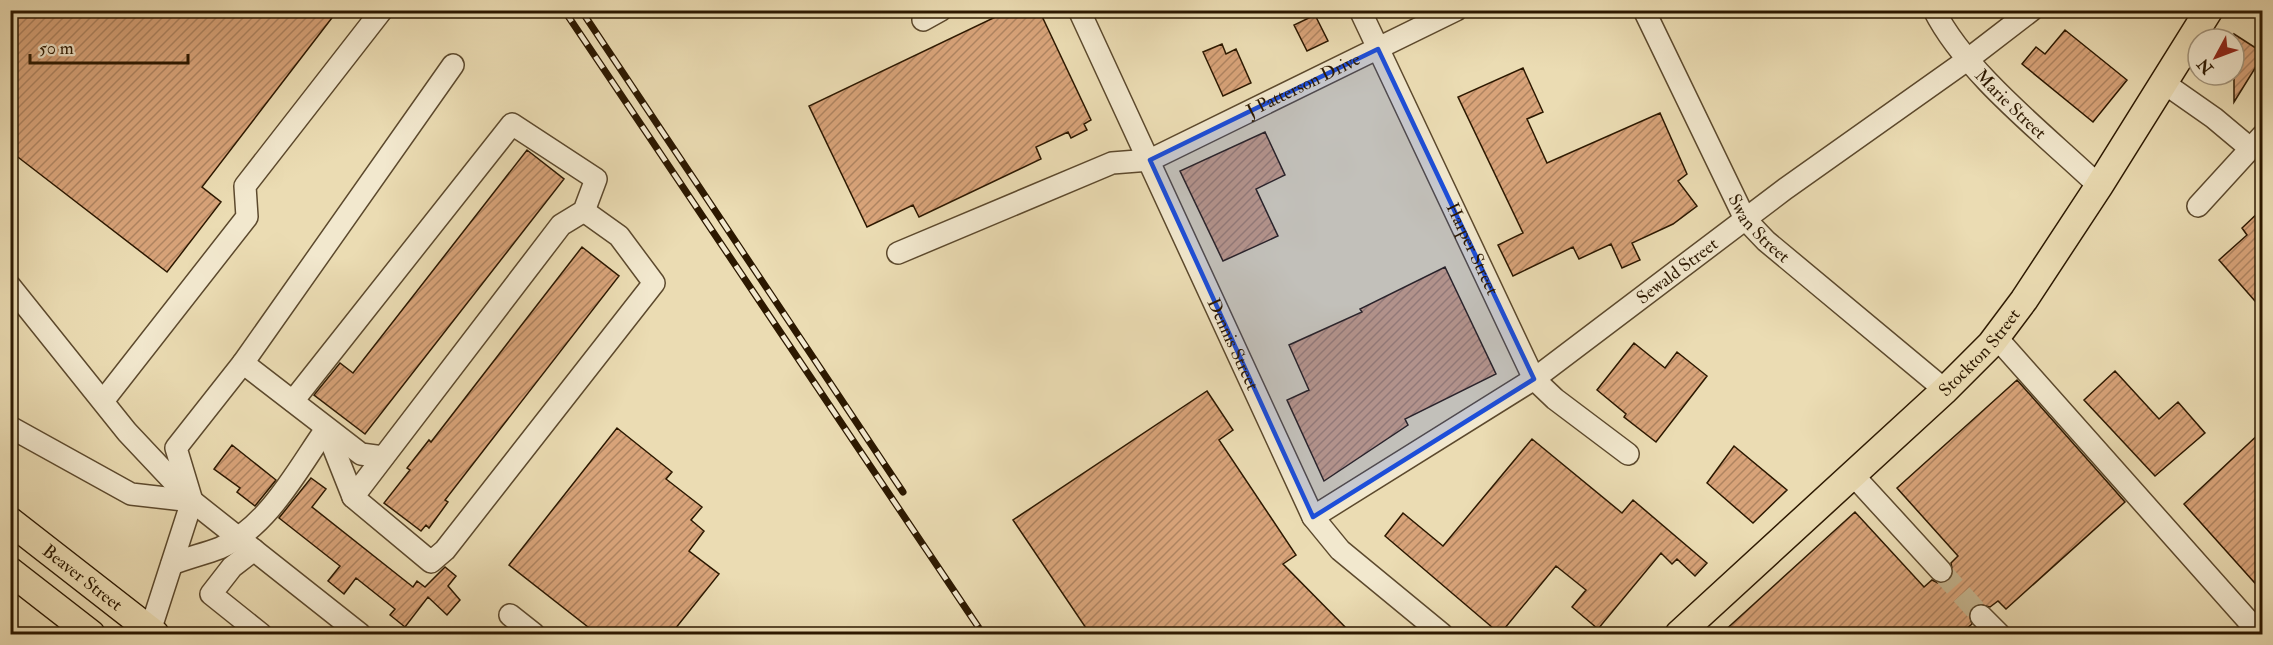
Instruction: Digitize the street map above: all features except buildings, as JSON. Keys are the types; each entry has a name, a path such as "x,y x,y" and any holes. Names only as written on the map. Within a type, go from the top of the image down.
{"main road":[{"name":"Stockton Street","path":"1679,634 1945,390 1996,337 2099,186 2210,10"},
{"name":"Beaver Street","path":"10,521 151,633"},
{"path":"10,571 91,634"}],"street":[{"path":"103,401 247,218 245,186 382,10"},
{"name":"Dennis Street","path":"1079,10 1313,517 1340,550 1442,634"},
{"name":"Harper Street","path":"1360,10 1534,380 1555,399 1628,454"},
{"name":"J Patterson Drive","path":"1150,160 1456,10"},
{"name":"Swan Street","path":"1644,10 1745,219 1766,241 1945,390"},
{"name":"Marie Street","path":"1934,10 1943,29 1967,60 2099,186"},
{"name":"Sewald Street","path":"1313,517 1534,380 1745,219 1967,60 2032,10"},
{"path":"151,633 192,501 176,448 243,363 453,65"},
{"path":"2164,83 2214,118 2257,142 2198,206"},
{"path":"293,401 512,124 596,179 584,211 561,225 353,496"},
{"path":"898,253 1112,163 1150,160"},
{"path":"326,429 353,496 431,562 445,550 654,283 619,236 584,211"},
{"path":"10,286 127,432 192,501 360,634"},
{"path":"1996,337 2260,634"},
{"path":"243,363 361,454 383,457"},
{"path":"10,427 131,494 192,501"},
{"path":"261,634 211,594 326,429"},
{"path":"1853,475 1941,571"},
{"path":"171,564 220,548 245,544"},
{"path":"510,615 534,634"},
{"path":"1981,616 1999,634"}],"highlighted area":[{"path":"1378,49 1534,379 1313,517 1150,160"}],"tunnel":[{"path":"1941,571 1981,616"}],"railway":[{"path":"564,10 983,634"},
{"path":"581,10 903,492"}]}
